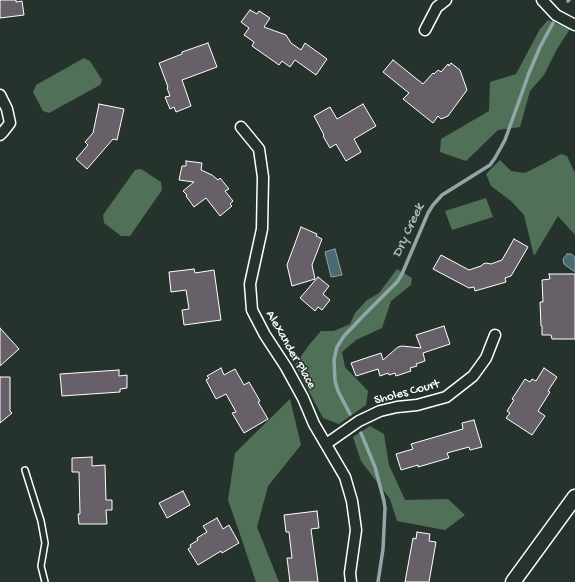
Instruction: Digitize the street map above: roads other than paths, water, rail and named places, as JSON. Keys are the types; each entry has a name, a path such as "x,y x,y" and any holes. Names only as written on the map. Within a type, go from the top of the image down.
{"street":[{"path":"425,30 437,7 446,0"},
{"path":"542,0 556,15 575,25"},
{"path":"0,94 7,109 10,123 0,135"},
{"name":"Alexander Place","path":"241,127 259,149 263,177 262,229 250,284 252,310 265,335 286,367 303,398 314,424 346,477 352,501 356,530 350,573 351,582"},
{"name":"Sholes Court","path":"326,444 359,421 380,411 417,405 446,397 473,376 486,358 495,335"},
{"path":"513,582 575,497"}],"lane":[{"path":"25,470 41,520 45,544 41,566 45,582"}],"water":[{"path":"335,249 342,275 331,277 325,252"},
{"path":"567,254 571,254 575,257 575,272 564,264 563,259"}],"waterway":[{"name":"Dry Creek","path":"350,414 338,391 335,381 334,360 337,347 344,336 397,282 433,205 442,195 490,165 495,158 505,140 540,47 553,23"},
{"name":"Dry Creek","path":"361,433 375,467 385,508 383,549 378,582"}]}
